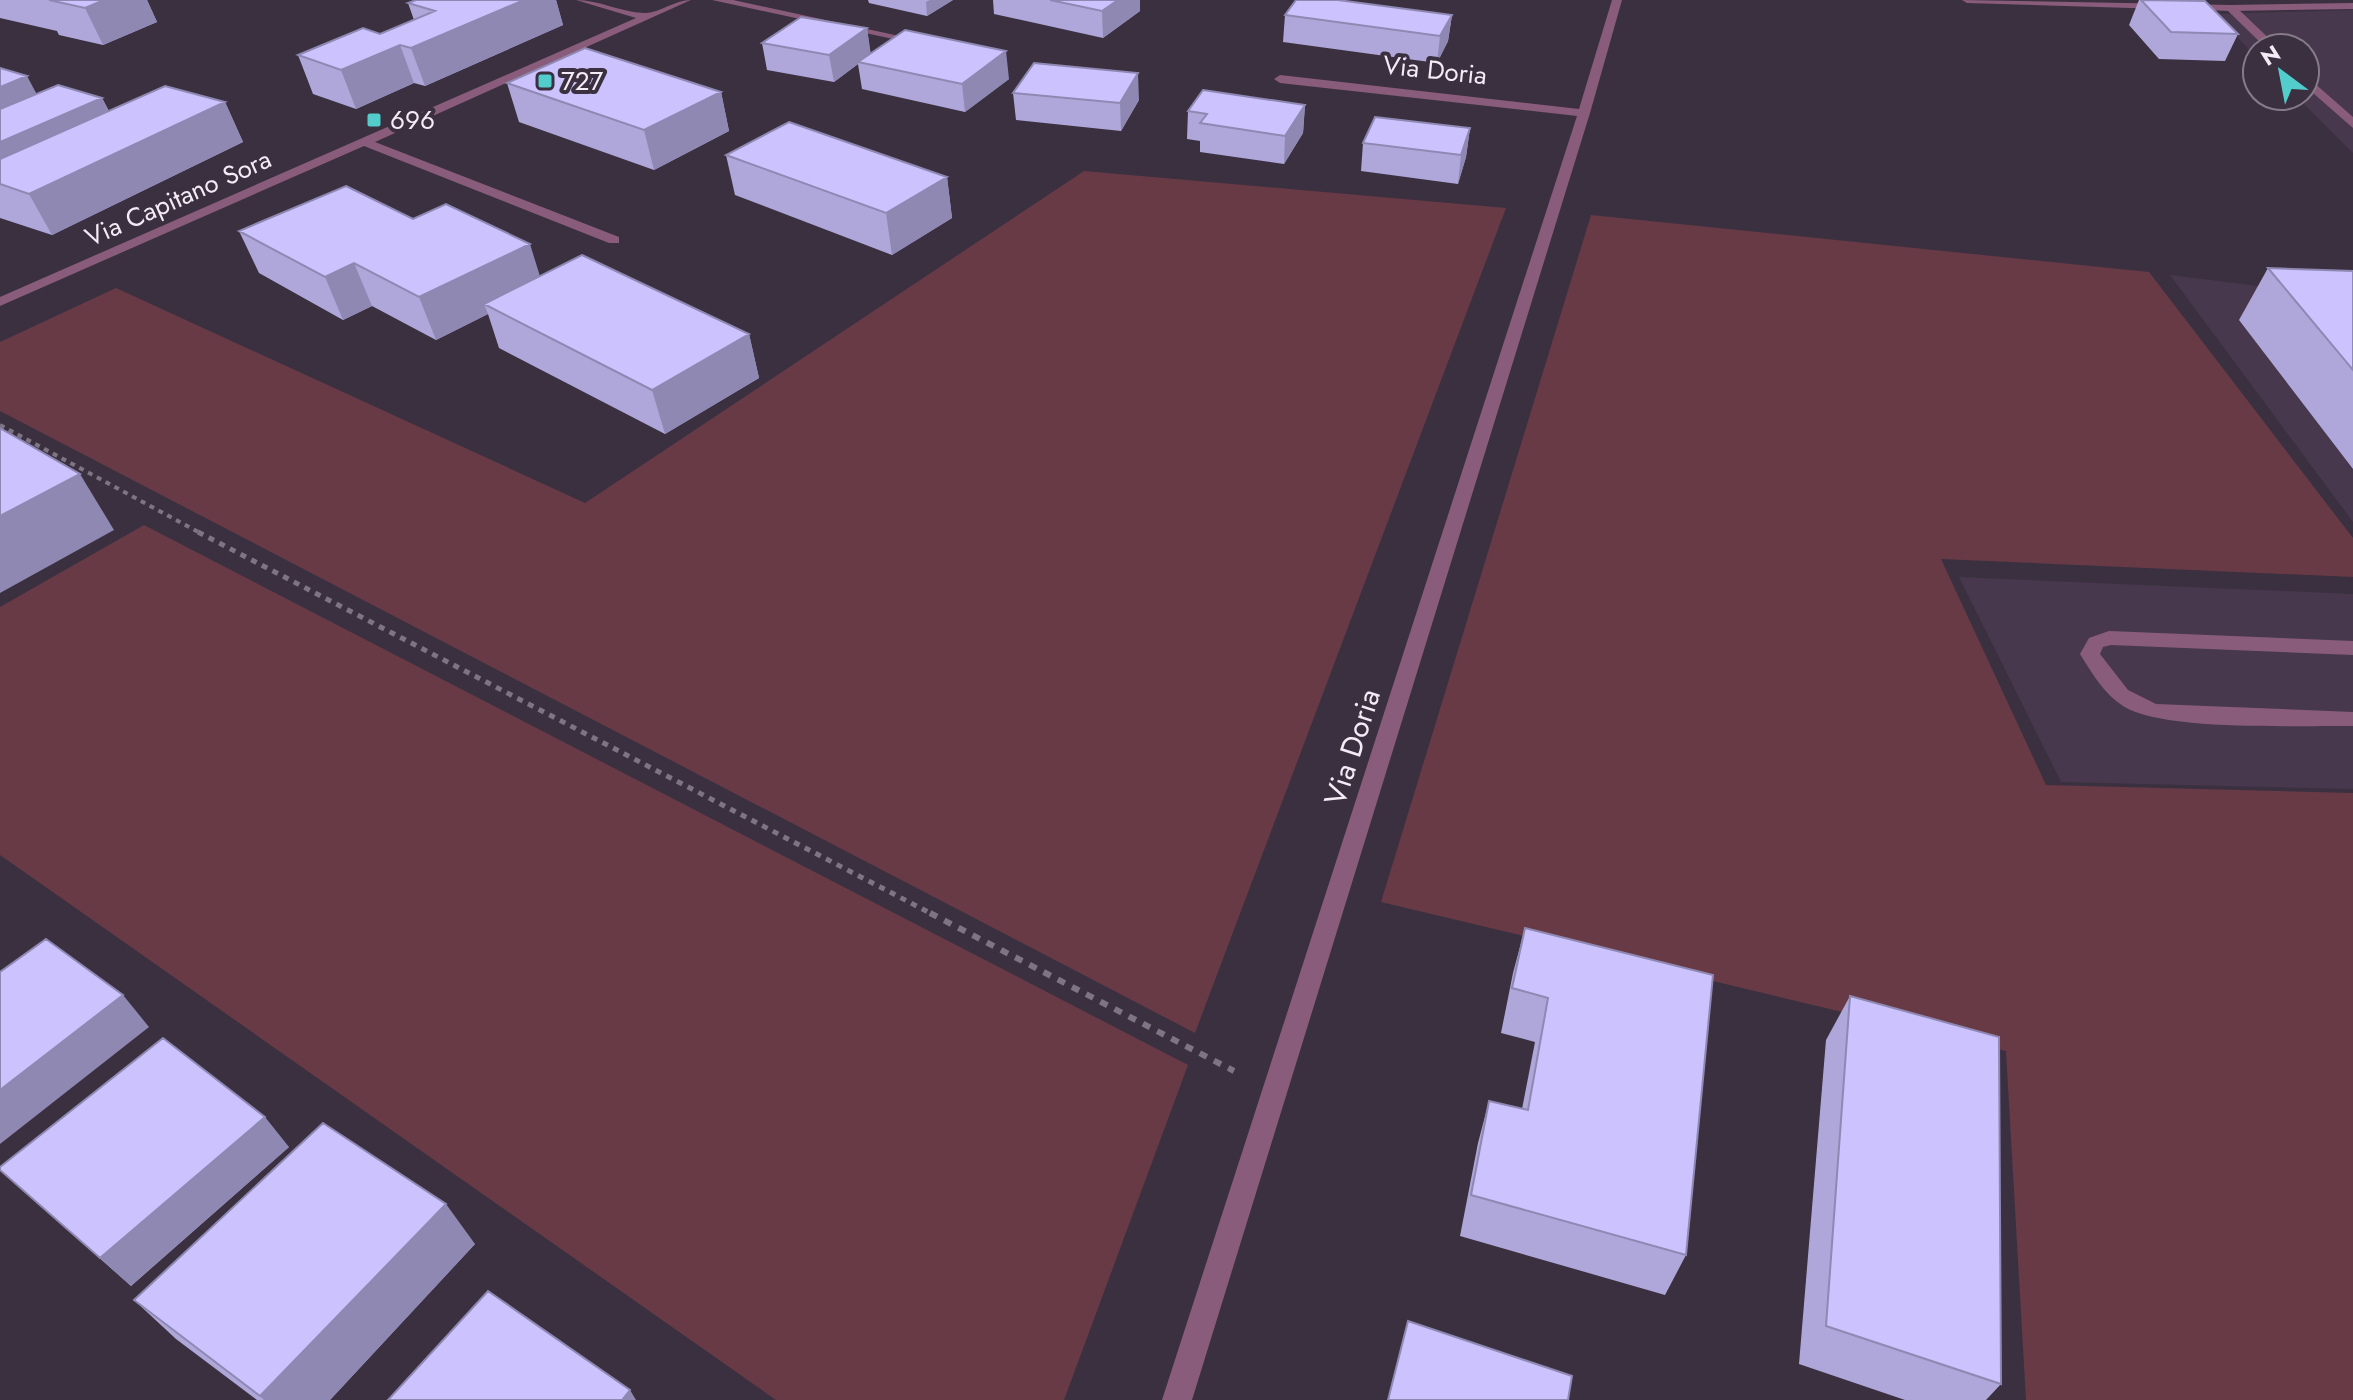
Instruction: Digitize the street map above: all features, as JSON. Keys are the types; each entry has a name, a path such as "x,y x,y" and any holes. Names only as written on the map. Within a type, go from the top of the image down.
{"street":[{"path":"581,0 646,17"},
{"name":"Via Capitano Sora","path":"4,297 686,0"},
{"path":"717,0 937,45"},
{"name":"Via Doria","path":"1177,1400 1617,0"},
{"path":"1967,0 2231,8 2353,6"},
{"path":"2231,8 2256,32"},
{"name":"Via Doria","path":"1280,79 1584,113"},
{"path":"2321,94 2353,124"},
{"path":"364,142 614,240"},
{"path":"2353,648 2109,638 2096,643 2090,654 2111,686 2126,700 2146,710 2168,714 2353,719"}],"path":[{"path":"0,425 162,513 1274,1091"}],"shaded area":[{"path":"2353,10 2353,153 2312,112 2321,112 2321,32 2241,32 2241,41 2214,14"},
{"path":"1084,171 1506,208 1195,1033 0,411 0,342 116,288 585,503"},
{"path":"1591,215 2149,272 2353,538 2353,577 1941,559 2046,785 2353,793 2353,1400 2026,1400 2006,1051 1381,902"},
{"path":"2170,275 2353,298 2353,522"},
{"path":"144,525 1188,1065 1064,1400 776,1400 0,855 0,607"},
{"path":"1959,577 2353,594 2353,789 2061,782"}],"building":[{"path":"49,0 104,0 85,8"},
{"path":"416,0 524,0 411,48 400,45 341,70 298,55 363,28 380,34 435,11 408,3"},
{"path":"1050,0 1118,0 1102,11"},
{"path":"1296,0 1338,0 1452,15 1440,36 1285,15"},
{"path":"2141,0 2205,1 2238,34 2171,32"},
{"path":"801,17 867,28 829,55 762,43"},
{"path":"905,30 1006,51 962,84 858,62"},
{"path":"585,48 721,92 644,130 507,83"},
{"path":"1034,63 1138,73 1120,103 1013,93"},
{"path":"0,68 27,76 0,87"},
{"path":"58,85 102,98 0,142 0,109"},
{"path":"165,86 225,102 29,194 0,184 0,159"},
{"path":"1203,90 1305,105 1285,136 1200,123 1207,114 1188,111"},
{"path":"1375,117 1470,128 1461,155 1363,143"},
{"path":"789,122 947,177 886,213 726,155"},
{"path":"346,186 413,219 446,204 530,244 419,297 354,263 325,277 239,231"},
{"path":"582,255 749,334 652,390 484,304"},
{"path":"2268,268 2353,271 2353,370"},
{"path":"0,428 80,474 0,516"},
{"path":"1525,928 1713,975 1686,1255 1471,1195 1489,1101 1528,1110 1548,998 1512,988"},
{"path":"46,939 123,995 0,1090 0,972"},
{"path":"1850,996 1999,1037 2001,1384 1826,1326"},
{"path":"163,1038 265,1117 100,1258 0,1167"},
{"path":"323,1123 446,1204 260,1396 134,1300"},
{"path":"488,1291 630,1390 622,1400 388,1400"},
{"path":"1408,1321 1572,1376 1568,1400 1388,1400"}],"place":[{"name":"727","path":"545,81"},
{"name":"696","path":"374,120"}]}
